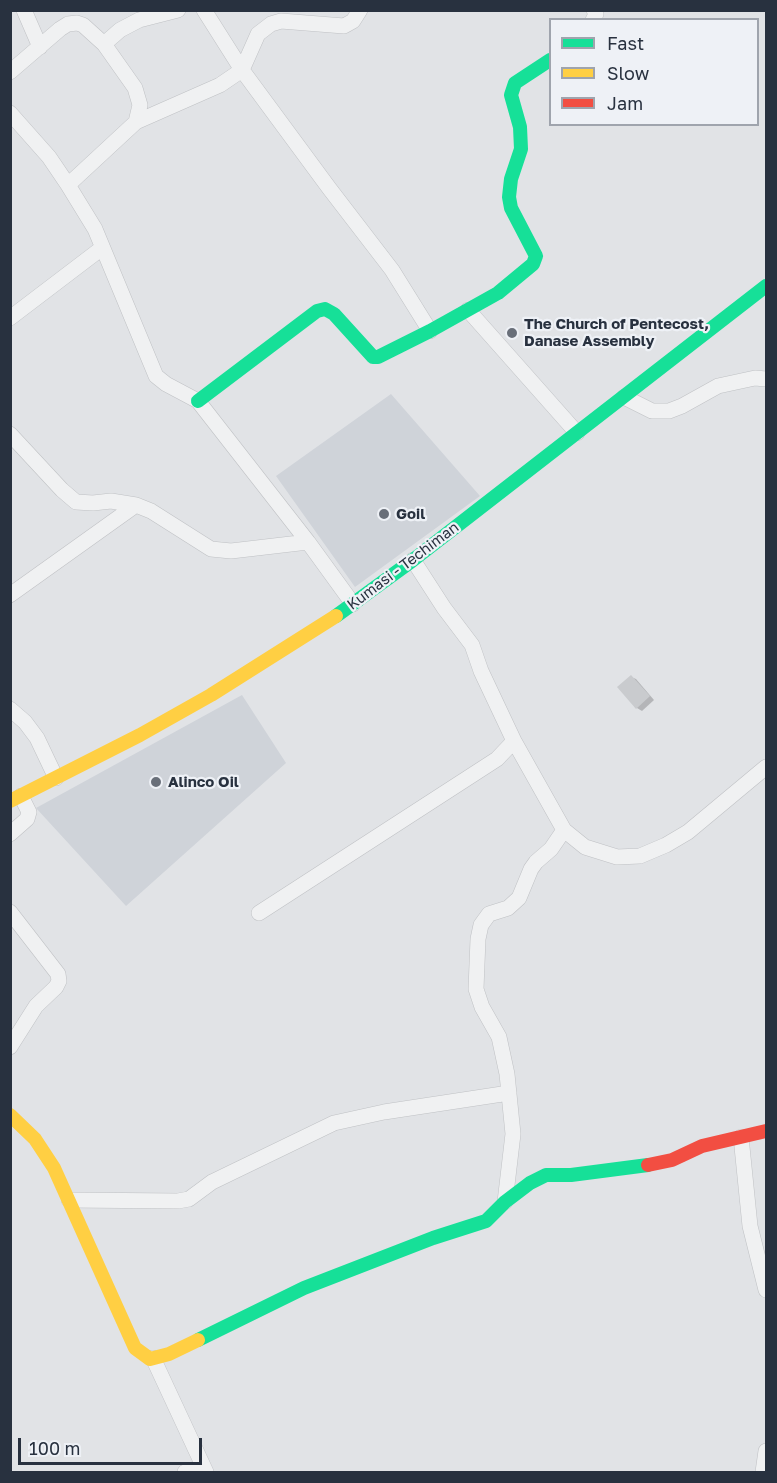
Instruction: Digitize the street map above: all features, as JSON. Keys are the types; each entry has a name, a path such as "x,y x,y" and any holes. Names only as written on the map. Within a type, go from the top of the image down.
{"main road":[{"path":"198,401 317,311 325,309 334,314 373,357 378,357 430,332 498,292 533,264 536,256 511,208 509,196 511,180 521,149 520,127 511,95 515,83 549,61"},
{"name":"Kumasi - Techiman","path":"16,798 140,735 221,690 353,604 766,286"},
{"path":"10,1114 35,1139 54,1168 135,1348 150,1359 170,1354 314,1284 433,1238 486,1221 505,1202 530,1183 546,1175 571,1175 645,1166 672,1160 702,1146 766,1131"}],"street":[{"path":"24,10 40,47"},
{"path":"104,44 120,30 139,20 178,10"},
{"path":"204,10 242,70 392,270 430,332"},
{"path":"68,185 136,122 220,85 242,70 258,34 274,17 281,21 344,26 353,21 360,10"},
{"path":"10,72 60,29 77,22 104,44 135,88 140,105 136,122"},
{"path":"13,122 49,157 95,229 156,376 165,384 198,401 308,542 353,604"},
{"path":"10,318 102,248"},
{"path":"468,310 577,433"},
{"path":"624,397 652,411 669,411 718,386 755,378 766,379"},
{"path":"10,434 76,502 111,501 136,505 152,511 211,549 231,551 308,542"},
{"path":"10,595 136,505"},
{"path":"413,560 444,608 472,645 481,671 514,741 564,830 585,847 617,857 640,856 666,845 688,832 766,767"},
{"path":"10,709 25,722 37,738 57,778"},
{"path":"259,913 497,759 514,741"},
{"path":"10,834 27,819 29,812 16,798"},
{"path":"505,1202 513,1134 509,1093 499,1037 482,1007 476,988 478,939 481,926 489,914 508,908 519,898 531,869 551,849 564,830"},
{"path":"10,912 58,974 56,987 36,1005 10,1047"},
{"path":"69,1200 178,1201 189,1199 212,1182 334,1123 384,1112 509,1093"},
{"path":"741,1137 750,1227 766,1290"},
{"path":"153,1358 205,1470 185,1473"},
{"path":"763,1473 766,1451"}],"shaded area":[{"path":"391,394 480,496 355,587 276,476"},
{"path":"242,695 286,763 126,906 36,808"}],"building":[{"path":"631,675 650,696 636,709 617,687"}],"traffic: fast":[{"path":"198,401 317,311 325,309 334,314 373,357 378,357 498,293 533,264 536,256 511,208 509,197 511,179 521,149 520,127 511,95 515,83 549,61"},
{"path":"336,616 413,560 766,286"},
{"path":"198,1340 304,1288 433,1238 486,1221 505,1202 530,1183 546,1175 571,1175 648,1165"}],"traffic: slow":[{"path":"10,801 140,735 211,695 336,616"},
{"path":"10,1115 35,1139 54,1168 135,1348 150,1359 169,1354 198,1340"}],"traffic: jam":[{"path":"648,1165 672,1160 702,1146 766,1131"}],"place":[{"name":"The Church of Pentecost, Danase Assembly","path":"512,333"},
{"name":"Goil","path":"384,514"},
{"name":"Alinco Oil","path":"156,782"}]}
